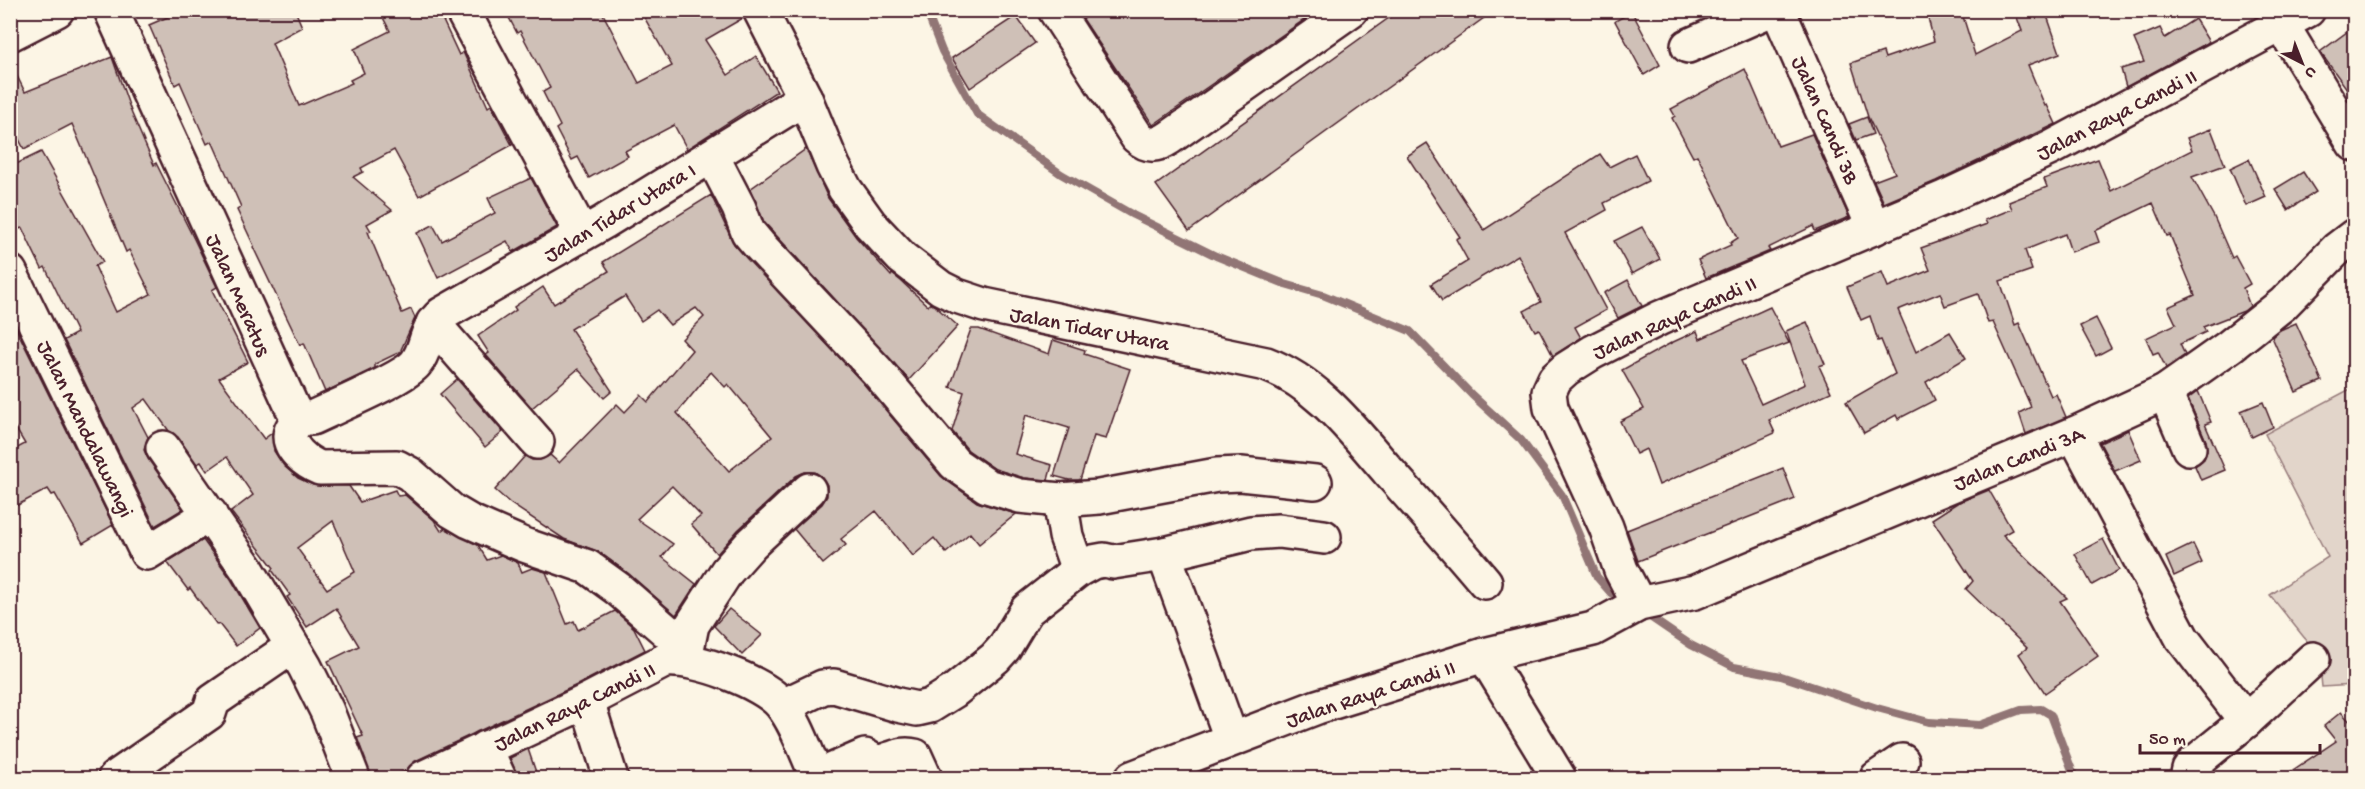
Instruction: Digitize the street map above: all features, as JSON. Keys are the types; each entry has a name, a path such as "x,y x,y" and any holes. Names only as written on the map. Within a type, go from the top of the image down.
{"street":[{"name":"Jalan Meratus","path":"111,10 299,418"},
{"path":"462,10 582,234"},
{"name":"Jalan Tidar Utara","path":"760,10 806,98 833,166 860,210 896,252 940,288 984,305 1256,362 1297,378 1347,425 1485,582"},
{"path":"1055,10 1137,137 1151,145 1160,144 1351,10"},
{"path":"1688,46 1770,10"},
{"name":"Jalan Candi 3B","path":"1778,10 1874,228"},
{"path":"2289,17 2355,144"},
{"name":"Jalan Raya Candi II","path":"1132,778 1231,738 1317,707 1484,655 1593,629 1639,604 1621,570 1606,527 1551,408 1549,392 1555,379 1575,362 1660,318 1874,228 2050,148 2289,17"},
{"name":"Jalan Tidar Utara I","path":"433,322 442,314 582,234 806,98"},
{"path":"712,156 753,239 877,371 955,464 987,486 1009,494 1060,500 1099,496 1217,475 1241,474 1315,482"},
{"name":"Jalan Candi 3A","path":"1639,604 1695,592 2074,434 2165,392 2283,304 2337,249 2355,236"},
{"name":"Jalan Mandalawangi","path":"10,272 147,553 210,514"},
{"path":"537,442 433,322 416,363 401,374 312,418 299,418 290,433 291,441 302,458 314,466 320,468 397,467 452,511 469,521 524,545 588,567 617,588 682,654 692,625 727,571 750,544 808,490"},
{"path":"2165,392 2189,448"},
{"path":"2074,434 2182,638 2246,721"},
{"path":"163,448 247,569 305,667 327,711 353,778"},
{"path":"1060,500 1066,536 1078,570"},
{"path":"783,706 823,687 834,686 917,709 930,706 954,691 995,658 1004,648 1027,610 1078,570 1093,562 1104,560 1113,562 1164,554 1251,533 1279,531 1324,537"},
{"path":"1164,554 1231,738"},
{"path":"115,778 209,713 213,701 292,647"},
{"name":"Jalan Raya Candi II","path":"423,778 682,654 772,695 783,706 817,778"},
{"path":"1484,655 1558,778"},
{"path":"2187,778 2193,764 2246,721 2313,659"},
{"path":"587,701 611,778"},
{"path":"485,748 499,778"},
{"path":"817,778 865,756 877,763 899,754 909,754 915,756 925,778"}],"shaded area":[{"path":"2354,387 2354,685 2322,687 2319,656 2270,595 2328,557 2265,434"}],"building":[{"path":"184,10 295,10 302,27 272,43 299,106 352,83 350,80 364,73 354,49 390,31 379,10 438,10 459,55 463,52 488,107 491,105 512,145 419,196 394,150 361,168 363,172 353,177 392,210 367,224 371,231 368,232 402,313 411,309 415,318 400,352 375,364 375,368 325,392 304,343 300,345 253,247 237,210 241,207 212,141 207,144 180,82 175,85 149,25"},
{"path":"505,10 601,10 639,83 672,66 640,10 742,10 743,18 705,40 728,75 756,56 777,91 687,149 674,125 625,151 628,156 589,178 578,157 572,160 556,129 560,126 543,92 550,88 520,31 517,33"},
{"path":"1096,10 1318,10 1153,125 1083,19"},
{"path":"1400,10 1495,10 1189,231 1156,185"},
{"path":"1926,10 1961,10 1975,55 2022,31 2016,15 2028,10 2045,10 2060,53 2028,65 2045,106 2047,105 2056,124 1884,203 1874,181 1895,173 1868,117 1851,63 1883,52 1885,58 1934,41"},
{"path":"1632,12 1660,65 1644,75 1615,21"},
{"path":"1016,16 1035,43 970,88 952,58"},
{"path":"2195,19 2209,42 2126,87 2121,69 2144,62 2134,39 2160,28 2165,38"},
{"path":"2355,26 2355,100 2320,52"},
{"path":"112,57 132,114 154,165 156,163 217,287 212,290 248,362 219,378 264,439 272,433 274,451 284,466 298,478 313,485 349,486 360,502 395,490 398,496 405,495 434,520 441,531 445,528 478,545 487,560 501,555 518,563 522,572 532,568 546,572 567,624 574,621 578,630 615,611 634,628 645,650 579,684 415,761 406,771 388,778 371,778 357,738 363,736 328,661 359,646 336,608 307,627 287,597 290,595 272,570 274,568 231,512 253,495 227,457 207,471 201,462 197,464 146,399 133,408 148,437 144,450 183,509 155,526 64,340 77,333 45,267 42,269 22,228 19,229 10,214 10,167 41,152 103,262 95,266 116,312 151,294 129,250 126,252 72,124 24,149 10,122 10,62 25,92","holes":["333,521 355,572 327,589 297,548"]},
{"path":"1745,69 1778,146 1812,134 1849,217 1815,231 1813,226 1768,248 1770,251 1706,278 1698,260 1731,245 1730,243 1738,238 1697,155 1693,157 1672,118 1675,116 1671,109"},
{"path":"1867,117 1873,134 1856,140 1849,124"},
{"path":"2211,129 2225,165 2192,177 2214,217 2232,258 2235,256 2250,284 2243,288 2250,306 2244,311 2203,327 2206,332 2180,344 2185,355 2166,368 2158,352 2153,354 2146,338 2176,324 2168,307 2195,295 2170,235 2167,236 2153,203 2095,231 2099,242 2071,252 2065,234 2025,250 2032,270 2000,281 2015,325 2019,323 2051,396 2056,394 2066,417 2026,434 2019,413 2031,407 1993,322 1988,323 1978,294 1945,306 1940,293 1898,310 1916,352 1950,332 1966,358 1926,382 1935,400 1898,419 1896,415 1864,433 1846,402 1895,374 1881,340 1878,341 1870,316 1861,320 1847,287 1882,272 1888,287 1930,270 1921,248 1987,224 1985,220 2012,209 2009,202 2047,187 2044,179 2098,159 2111,191 2192,150 2187,138"},
{"path":"1427,143 1484,230 1600,154 1609,167 1635,154 1648,181 1604,203 1607,210 1565,233 1606,310 1575,327 1581,338 1553,356 1539,329 1535,331 1524,311 1541,302 1518,255 1442,301 1431,284 1468,261 1456,239 1460,237 1407,156"},
{"path":"806,149 828,198 856,237 891,276 892,274 901,281 928,306 930,303 935,306 958,326 909,380 764,222 750,189"},
{"path":"2249,159 2266,197 2246,206 2230,168"},
{"path":"2303,172 2316,192 2288,210 2275,189"},
{"path":"531,178 557,227 513,252 507,241 438,278 417,233 433,225 442,241 495,213 488,198"},
{"path":"711,195 734,244 863,383 941,476 977,502 1016,514 979,544 970,533 946,553 934,538 913,556 876,511 841,539 846,545 823,564 794,529 822,504 827,496 827,485 815,472 805,472 796,476 738,530 717,554 691,524 701,516 672,486 637,519 673,544 662,557 696,584 676,615 629,574 599,552 564,539 511,504 495,490 525,456 532,460 540,460 550,455 559,463 617,404 625,412 641,395 648,402 692,350 682,339 704,317 696,308 670,325 657,310 641,321 625,296 571,329 612,391 604,398 578,369 532,408 486,355 489,353 478,336 516,310 514,307 543,287 554,304 609,271 603,262","holes":["711,372 725,387 728,384 772,437 729,471 677,413"]},
{"path":"1642,227 1660,259 1632,274 1614,241"},
{"path":"1628,280 1642,306 1618,318 1604,293"},
{"path":"1770,307 1789,343 1741,361 1761,404 1805,384 1786,331 1807,322 1825,364 1819,366 1831,392 1769,420 1775,433 1659,485 1646,449 1636,454 1620,421 1644,409 1622,370 1697,331 1700,339"},
{"path":"10,316 113,525 83,543 55,494 52,495 48,489 10,509 10,452 25,444 10,419"},
{"path":"2096,318 2111,348 2096,356 2080,326"},
{"path":"2296,323 2322,381 2296,392 2272,337 2280,330"},
{"path":"971,329 979,329 1049,354 1053,340 1085,350 1084,354 1130,369 1106,439 1094,436 1080,480 1054,476 1069,428 1026,415 1015,454 1052,465 1048,480 1024,478 995,469 968,450 952,431 964,392 950,387"},
{"path":"457,379 503,432 485,447 440,394"},
{"path":"2198,391 2211,422 2205,424 2225,470 2201,480 2195,466 2204,459 2207,451 2206,441 2188,399"},
{"path":"2263,402 2273,427 2252,437 2241,411"},
{"path":"2128,430 2141,460 2115,471 2100,443"},
{"path":"1783,468 1795,499 1638,561 1627,530"},
{"path":"1989,490 2012,530 2003,535 2067,598 2060,601 2098,656 2045,693 2019,654 2027,648 1966,589 1973,581 1932,519 1957,503"},
{"path":"2103,539 2119,570 2092,585 2075,554"},
{"path":"203,540 231,579 260,628 236,646 167,562"},
{"path":"2193,544 2202,563 2174,576 2166,557"},
{"path":"729,609 762,635 742,655 714,626"},
{"path":"2341,712 2355,727 2355,778 2281,778 2336,741 2324,726"},
{"path":"528,749 538,778 518,778 510,758"}],"waterway":[{"path":"926,10 942,51 977,114 1061,174 1133,215 1216,256 1285,284 1323,295 1410,331 1472,395 1521,440 1562,495 1597,577 1611,593"},
{"path":"1644,613 1691,645 1734,667 1781,676 1877,708 1929,722 1980,725 2021,710 2041,709 2051,715 2075,778"}]}
